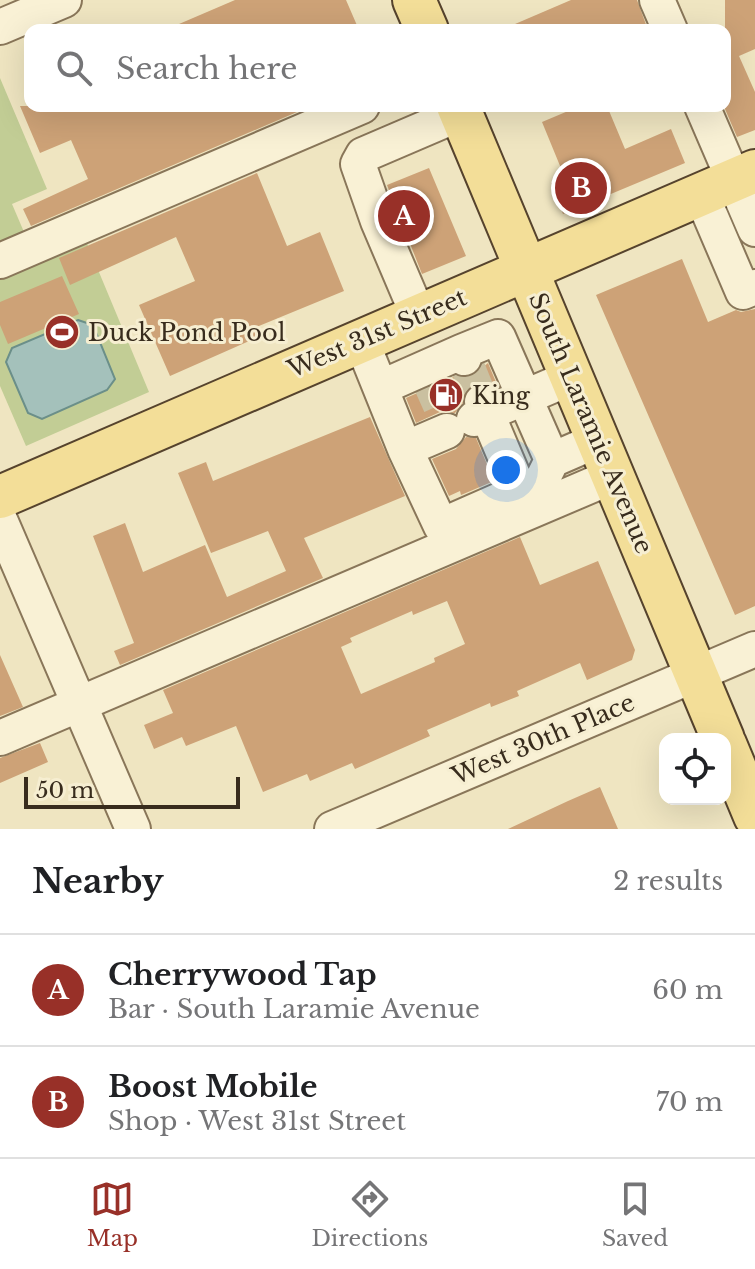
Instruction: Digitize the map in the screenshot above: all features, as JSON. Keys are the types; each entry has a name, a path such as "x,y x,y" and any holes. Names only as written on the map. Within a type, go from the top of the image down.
{"main road":[{"path":"414,0 424,24"},
{"name":"South Laramie Avenue","path":"461,112 721,733"},
{"name":"West 31st Street","path":"0,497 730,182"},
{"name":"South Laramie Avenue","path":"731,758 755,816"}],"street":[{"path":"0,27 64,0"},
{"path":"657,0 667,24"},
{"path":"0,261 348,112"},
{"path":"418,315 378,221 358,164 363,155 456,112"},
{"path":"704,112 730,182 755,229"},
{"path":"730,182 743,292 755,287"},
{"path":"457,299 468,352"},
{"path":"382,387 498,337 552,460"},
{"path":"361,340 382,387 386,406 441,526 541,482 552,460"},
{"path":"405,449 473,416 572,377"},
{"path":"473,416 520,492"},
{"path":"552,460 606,458"},
{"path":"0,738 606,458"},
{"path":"0,520 133,829"},
{"name":"West 30th Place","path":"332,829 755,649"}],"green space":[{"path":"0,78 47,189 12,204 27,239 0,251"},
{"name":"Duck Pond Pool","path":"86,241 149,392 26,446 0,386 0,278"}],"water":[{"path":"78,320 93,325 115,379 107,390 42,419 28,413 6,362 12,348"}],"building":[{"path":"235,0 346,0 356,24 179,24"},
{"path":"571,0 637,0 646,24 515,24"},
{"path":"725,0 755,0 755,49 739,56 755,92 755,130 737,137 726,112 731,112 731,24 725,24"},
{"path":"20,106 24,106 24,112 297,112 31,226 23,209 88,179 71,140 40,153"},
{"path":"566,112 610,112 625,149 671,129 685,163 563,214 551,183 565,178 542,122"},
{"path":"429,168 466,256 422,274 387,185"},
{"path":"257,173 287,246 320,232 344,291 254,328 258,337 170,376 139,305 195,281 176,237 70,285 59,258"},
{"path":"682,259 708,322 736,310 755,309 755,606 735,615 596,295"},
{"path":"62,276 79,314 8,344 0,325 0,302"},
{"path":"488,363 498,387 484,382 474,384 466,391 463,403 455,413 440,412 416,423 406,398 456,376 472,376"},
{"path":"370,417 405,496 304,538 323,578 120,665 114,651 134,643 93,536 125,523 143,572 205,545 227,597 286,571 268,531 211,553 178,473 206,462 213,481"},
{"path":"466,437 476,438 494,481 461,495 460,491 449,496 432,459 456,449"},
{"path":"520,537 540,585 598,561 635,650 632,660 587,680 580,663 517,691 519,696 491,707 490,703 427,730 430,736 355,769 352,763 310,781 307,774 263,792 236,726 186,746 182,737 154,749 144,725 173,713 163,690","holes":["447,601 465,644 434,658 435,662 361,694 341,647 352,642 350,638 412,611 413,615"]},
{"path":"0,655 23,707 0,716"},
{"path":"40,743 48,762 0,783 0,758"},
{"path":"600,787 618,829 508,829 568,801"}],"tunnel":[{"path":"464,358 482,402"},
{"path":"426,374 451,430"}],"place":[{"name":"Boost Mobile","path":"581,188"},
{"name":"Cherrywood Tap","path":"404,216"},
{"name":"Duck Pond Pool","path":"62,332"},
{"name":"King","path":"446,395"}]}
